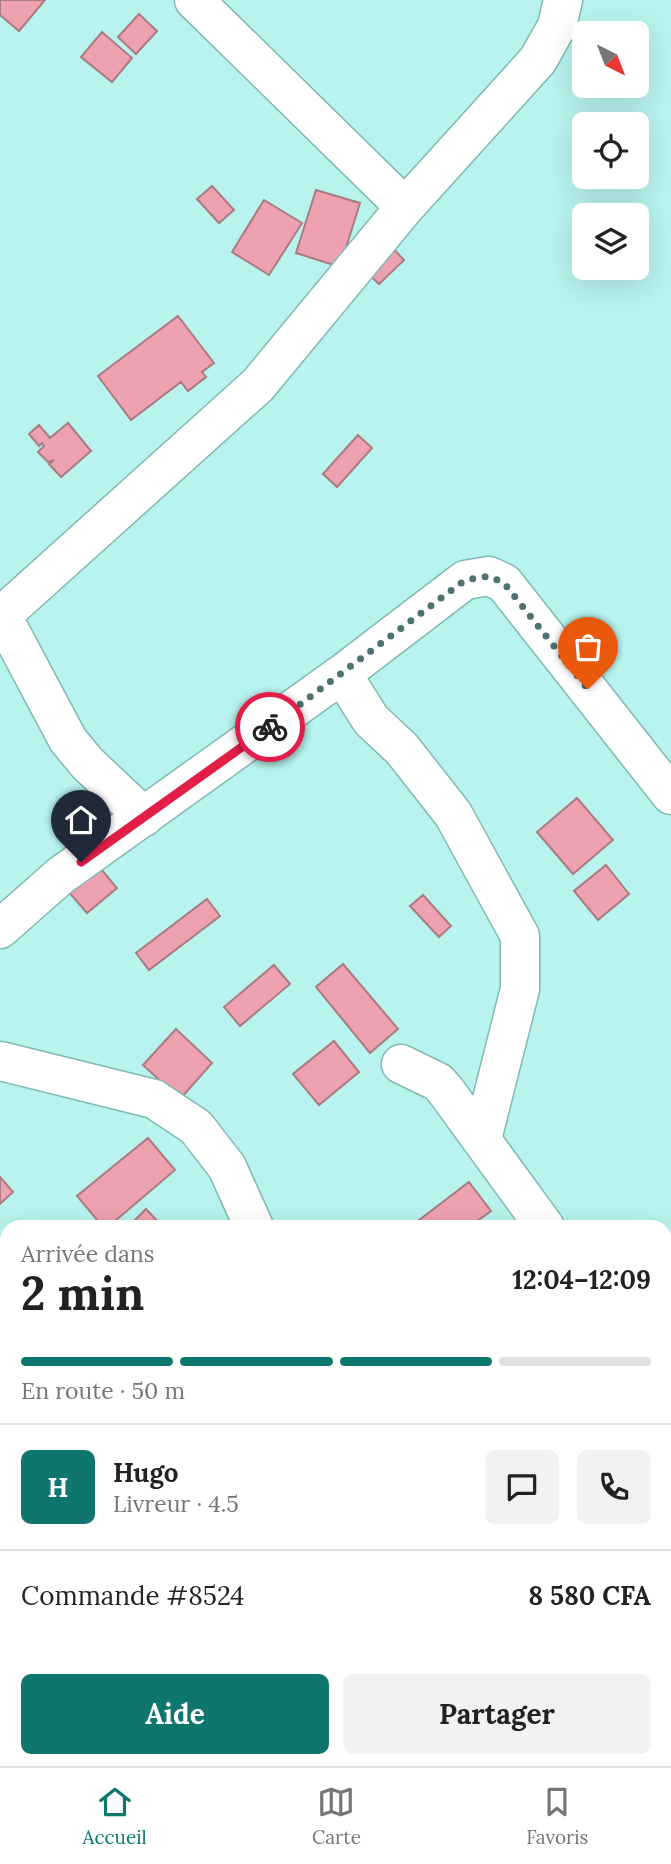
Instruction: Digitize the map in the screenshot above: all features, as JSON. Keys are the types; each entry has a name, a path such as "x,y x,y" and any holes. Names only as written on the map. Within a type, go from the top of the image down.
{"street":[{"path":"194,0 405,207"},
{"path":"144,817 87,763 68,740 1,617 258,385 405,207 538,60 557,26 563,0"},
{"path":"0,929 60,876 342,674 465,580 489,576 504,583 671,796"},
{"path":"342,674 371,720 402,749 453,814 520,936 520,989 482,1139"},
{"path":"401,1064 438,1082 540,1220"},
{"path":"5,1069 154,1099 196,1127 227,1167 251,1220"}],"building":[{"path":"0,0 45,0 19,31 0,15"},
{"path":"139,14 157,31 136,54 118,37"},
{"path":"102,32 132,58 112,82 81,57"},
{"path":"212,186 234,210 219,223 197,199"},
{"path":"316,190 360,203 340,267 296,253"},
{"path":"264,200 302,223 269,275 232,252"},
{"path":"387,242 404,260 379,284 362,268"},
{"path":"178,316 214,363 202,372 206,377 188,391 181,382 131,420 98,376"},
{"path":"68,423 91,451 61,477 49,464 54,460 48,462 38,452 44,446 42,443 39,446 29,434 39,425 50,438"},
{"path":"358,435 372,448 337,487 323,474"},
{"path":"577,798 613,840 573,874 537,832"},
{"path":"91,857 117,888 87,913 61,883"},
{"path":"606,865 629,894 598,920 574,891"},
{"path":"423,895 451,926 439,937 410,906"},
{"path":"207,899 220,916 149,970 136,953"},
{"path":"343,964 398,1029 370,1053 316,987"},
{"path":"274,965 290,984 240,1026 224,1007"},
{"path":"176,1029 212,1063 180,1099 143,1065"},
{"path":"334,1041 359,1072 319,1105 293,1074"},
{"path":"148,1138 175,1170 116,1220 97,1220 77,1196"},
{"path":"0,1177 13,1192 0,1204"},
{"path":"469,1182 491,1211 479,1220 419,1220"},
{"path":"146,1209 156,1220 135,1220"}],"way so far":[{"path":"270,727 465,580 489,576 504,583 588,689"}],"route":[{"path":"81,862 270,727"}]}
